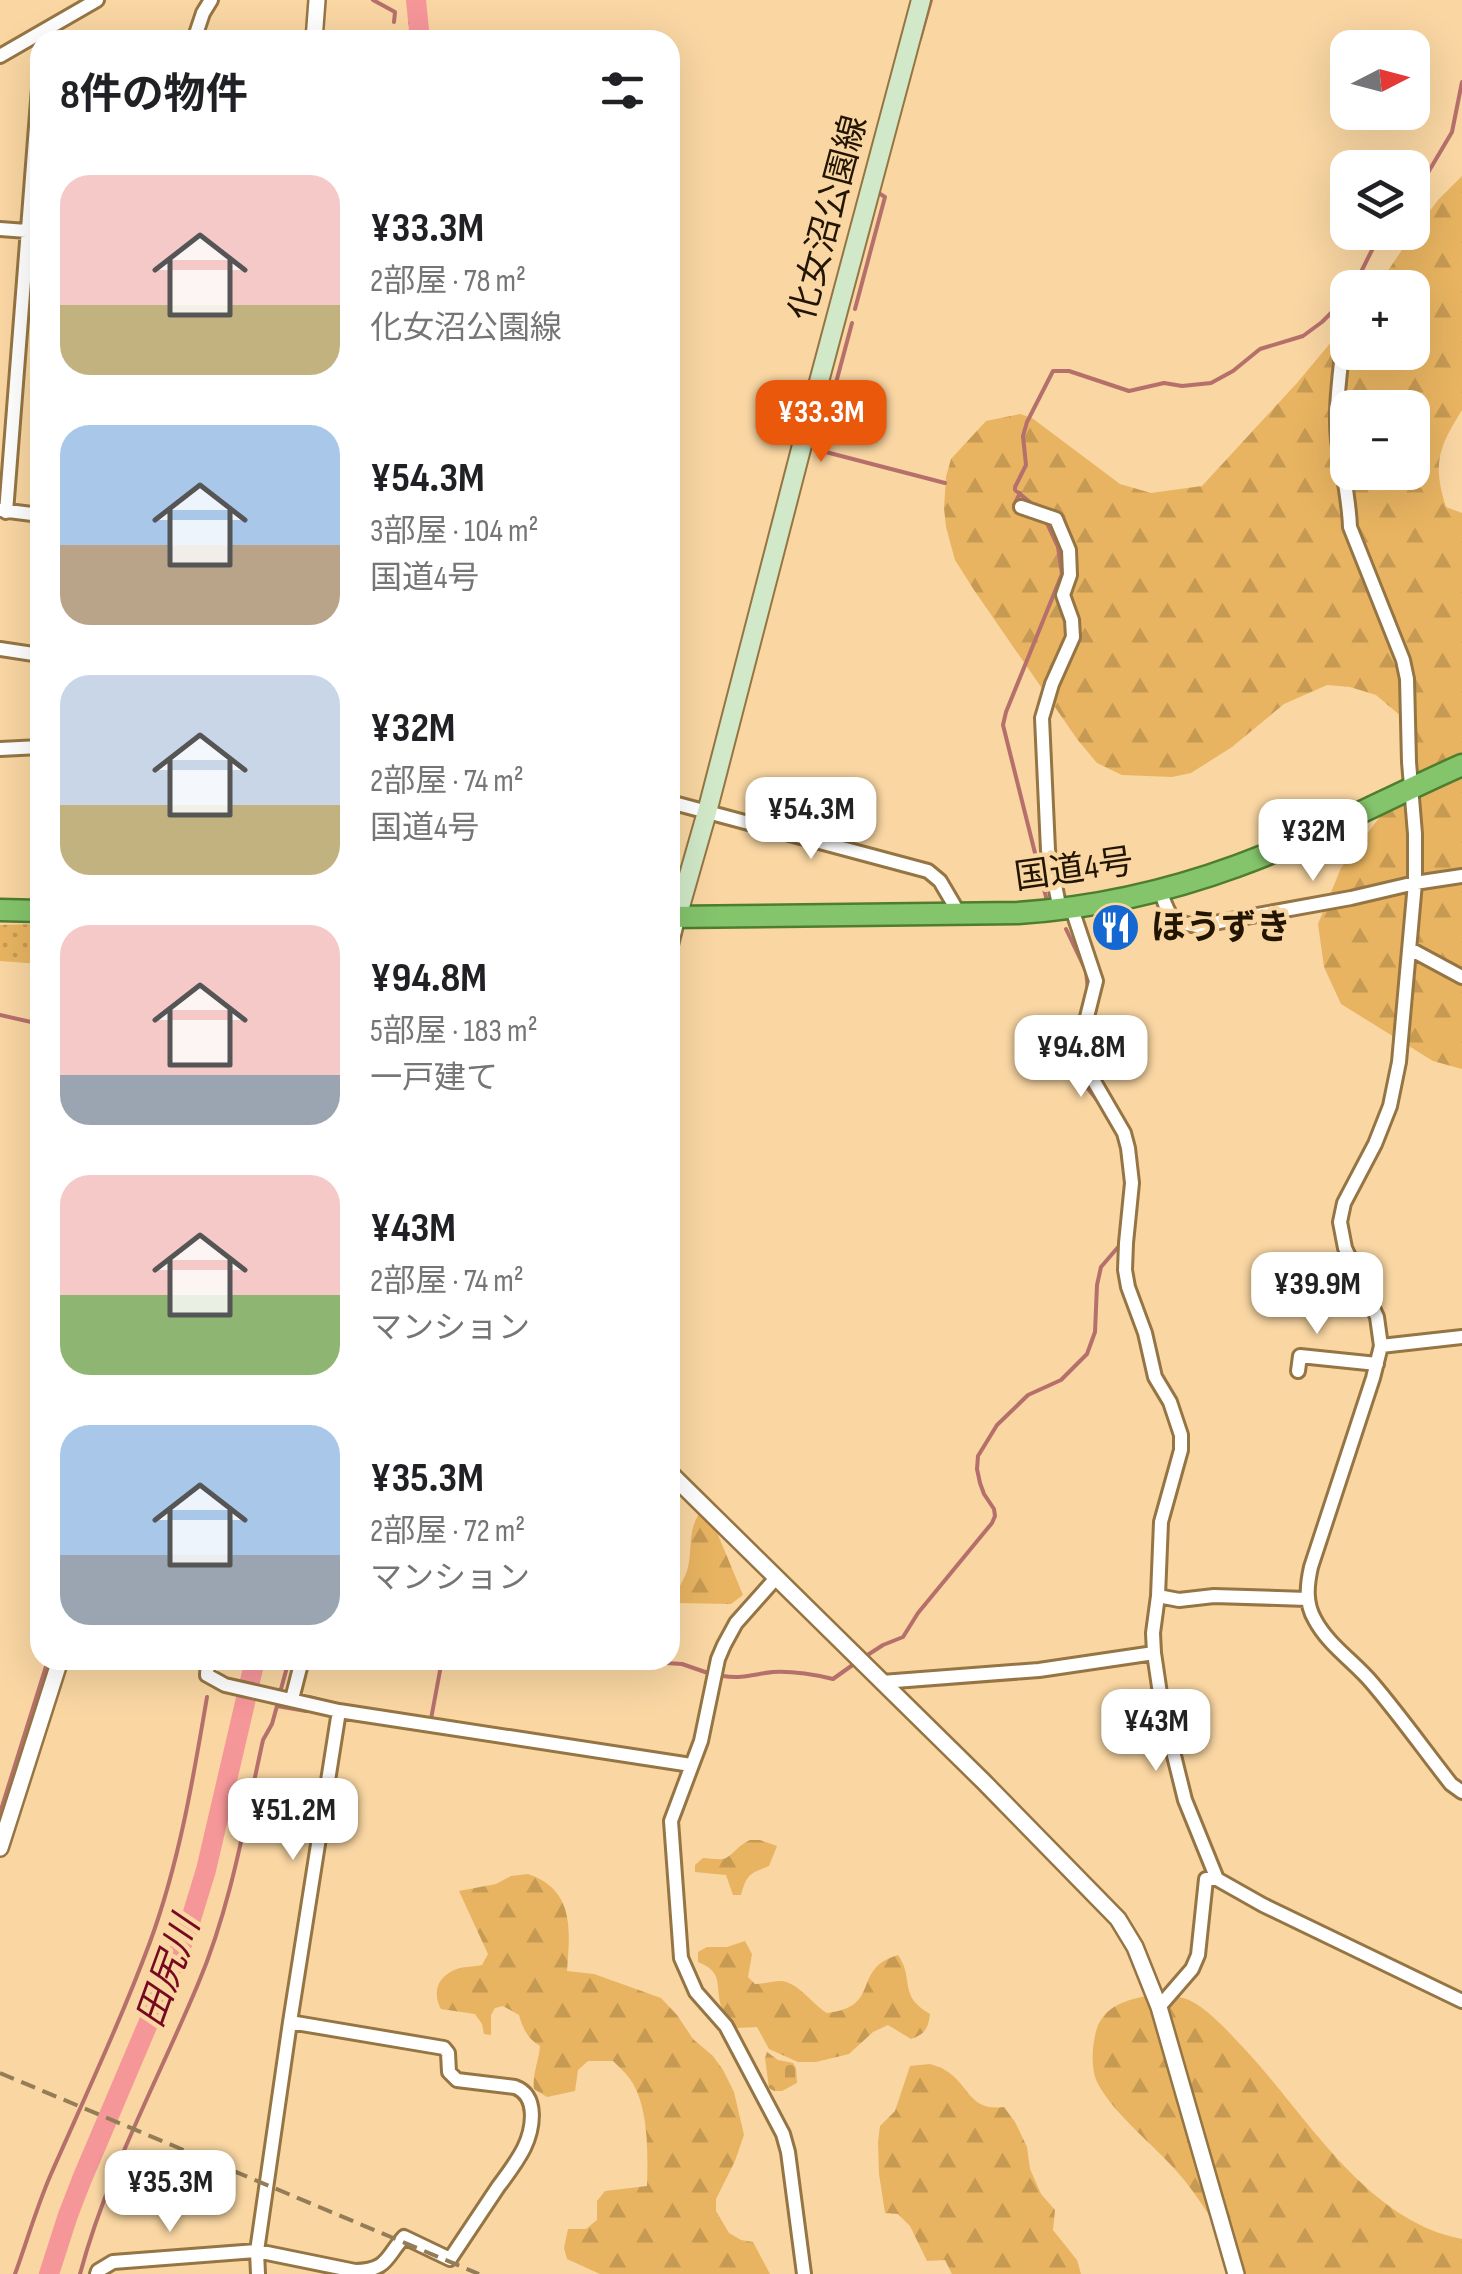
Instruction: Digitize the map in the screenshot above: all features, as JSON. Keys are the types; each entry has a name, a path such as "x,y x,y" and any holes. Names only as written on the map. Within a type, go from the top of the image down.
{"highway":[{"name":"国道4号","path":"680,917 960,915 1066,909 1129,899 1234,868 1462,765"},
{"path":"0,910 30,910"}],"main road":[{"name":"化女沼公園線","path":"680,898 707,812 921,0"}],"street":[{"path":"52,30 97,0"},
{"path":"197,30 206,0"},
{"path":"315,30 317,0"},
{"path":"0,56 30,42"},
{"path":"0,229 30,231"},
{"path":"30,267 3,511 30,514"},
{"path":"1340,370 1338,436 1350,527 1407,679 1415,882 1399,1062 1390,1106 1344,1203 1340,1222 1345,1248 1377,1317 1381,1346 1310,1566 1308,1599 1314,1618 1329,1640 1371,1681 1451,1784 1462,1792"},
{"path":"1022,507 1056,519 1068,550 1070,575 1063,595 1073,637 1042,718 1048,850 1066,909 1096,981 1080,1044 1081,1059 1124,1133 1128,1148 1132,1183 1126,1242 1128,1287 1145,1334 1154,1377 1170,1402 1180,1435 1180,1450 1160,1522 1154,1653 1162,1708 1185,1800 1216,1879"},
{"path":"0,649 30,654"},
{"path":"0,749 30,748"},
{"path":"680,805 928,871 940,881 960,915"},
{"path":"1160,890 1170,916 1178,923 1197,926 1462,876"},
{"path":"1410,949 1462,977"},
{"path":"1381,1346 1462,1337"},
{"path":"1298,1370 1300,1356 1376,1364"},
{"path":"680,1482 1118,1920 1135,1946 1159,2007 1236,2274"},
{"path":"776,1578 736,1624 724,1645 700,1741 671,1821 681,1958 696,1992 726,2026 782,2134 788,2152 804,2274"},
{"path":"1158,1596 1179,1600 1214,1596 1308,1599"},
{"path":"882,1682 1040,1670 1154,1653"},
{"path":"0,1848 57,1670"},
{"path":"207,1670 207,1675 225,1685 339,1711 691,1765"},
{"path":"292,1699 299,1670"},
{"path":"258,2274 256,2252 339,1711"},
{"path":"1159,2007 1192,1969 1198,1955 1206,1879 1216,1879 1262,1906 1462,2002"},
{"path":"97,2274 113,2262 256,2252 367,2270 386,2263 404,2237 450,2258 524,2148 532,2120 531,2106 522,2089 456,2080 449,2072 444,2048 290,2022"}],"green space":[{"path":"1462,176 1462,410 1443,445 1439,478 1446,507 1462,513 1462,1069 1433,1061 1341,1004 1324,967 1318,924 1341,868 1406,777 1402,717 1376,695 1327,685 1284,704 1232,747 1191,773 1172,777 1122,775 1097,763 1077,739 974,590 955,560 944,508 951,459 986,421 1020,414 1032,418 1120,484 1151,493 1202,486 1330,343 1330,370 1430,370 1430,270 1388,270 1402,250 1430,250 1430,211"},
{"path":"30,924 30,963 0,961 0,925"},
{"path":"699,1514 716,1530 743,1595 731,1604 680,1603"},
{"path":"750,1840 777,1846 769,1866 749,1876 741,1895 733,1895 726,1875 695,1872 695,1865 703,1858 726,1858"},
{"path":"528,1874 543,1881 562,1901 569,1941 567,1971 594,1974 661,1998 723,2070 734,2092 744,2135 716,2199 716,2211 729,2233 753,2242 770,2274 600,2274 567,2259 564,2248 568,2229 586,2229 597,2220 597,2201 605,2191 647,2186 646,2131 636,2090 613,2061 588,2061 578,2070 575,2091 547,2097 534,2089 540,2046 526,2033 519,2015 503,2006 495,2008 491,2035 484,2034 475,2014 441,2009 437,1997 445,1976 460,1968 482,1965 488,1954 459,1891"},
{"path":"745,1941 752,1954 748,1977 755,1984 786,1982 827,2013 855,2003 875,1969 898,1955 913,2000 930,2014 927,2027 911,2039 888,2025 873,2032 849,2054 816,2062 798,2062 769,2049 757,2027 737,2028 728,2018 721,2006 715,1975 698,1962 698,1952 707,1947 727,1947"},
{"path":"1146,1996 1186,1999 1210,2014 1364,2186 1426,2228 1462,2239 1462,2274 1241,2274 1193,2192 1115,2108 1095,2077 1093,2047 1102,2019 1121,2003"},
{"path":"767,2052 778,2060 793,2063 797,2083 782,2091 769,2088"},
{"path":"930,2064 953,2076 977,2101 1004,2107 1015,2122 1041,2194 1055,2210 1053,2230 1077,2260 1081,2274 952,2274 945,2260 927,2261 910,2226 898,2214 885,2213 879,2174 880,2126 895,2111 910,2066"}],"waterway":[{"path":"373,0 395,12 394,22"},
{"name":"田尻川","path":"416,0 419,30"},
{"path":"920,39 931,0"},
{"path":"410,23 419,24"},
{"path":"1430,169 1452,132 1462,82"},
{"path":"855,309 885,197 877,192"},
{"path":"1362,270 1372,250"},
{"path":"1036,507 1015,487 1026,465 1023,436 1027,422 1053,371 1069,371 1129,391 1164,383 1211,383 1260,349 1303,336 1330,314"},
{"path":"852,323 818,450 945,483"},
{"path":"1014,505 1020,493"},
{"path":"1045,519 1058,547 1062,574 1003,725 1046,897"},
{"path":"1066,929 1086,971 1088,990"},
{"path":"0,1015 30,1022"},
{"path":"1077,1032 1075,1063 1081,1079 1100,1104"},
{"path":"866,1656 903,1637 992,1523 994,1509 984,1494 977,1469 978,1456 997,1425 1028,1395 1061,1380 1087,1354 1095,1332 1101,1267 1119,1246 1126,1187"},
{"path":"680,1664 708,1673"},
{"path":"723,1676 788,1672 833,1679 854,1664"},
{"path":"0,1813 45,1670"},
{"name":"田尻川","path":"49,2274 82,2179 187,1932 206,1870 253,1670"},
{"path":"281,1689 286,1670"},
{"path":"431,1719 440,1670"},
{"path":"15,2274 46,2186 127,2000 160,1912 184,1821 207,1697"},
{"path":"309,1697 328,1702"},
{"path":"80,2274 119,2163 210,1954 236,1863 263,1740 277,1706 306,1711 307,1707"}],"railway":[{"path":"0,2073 479,2274"}],"place":[{"name":"ほうずき","path":"1116,928"}]}
